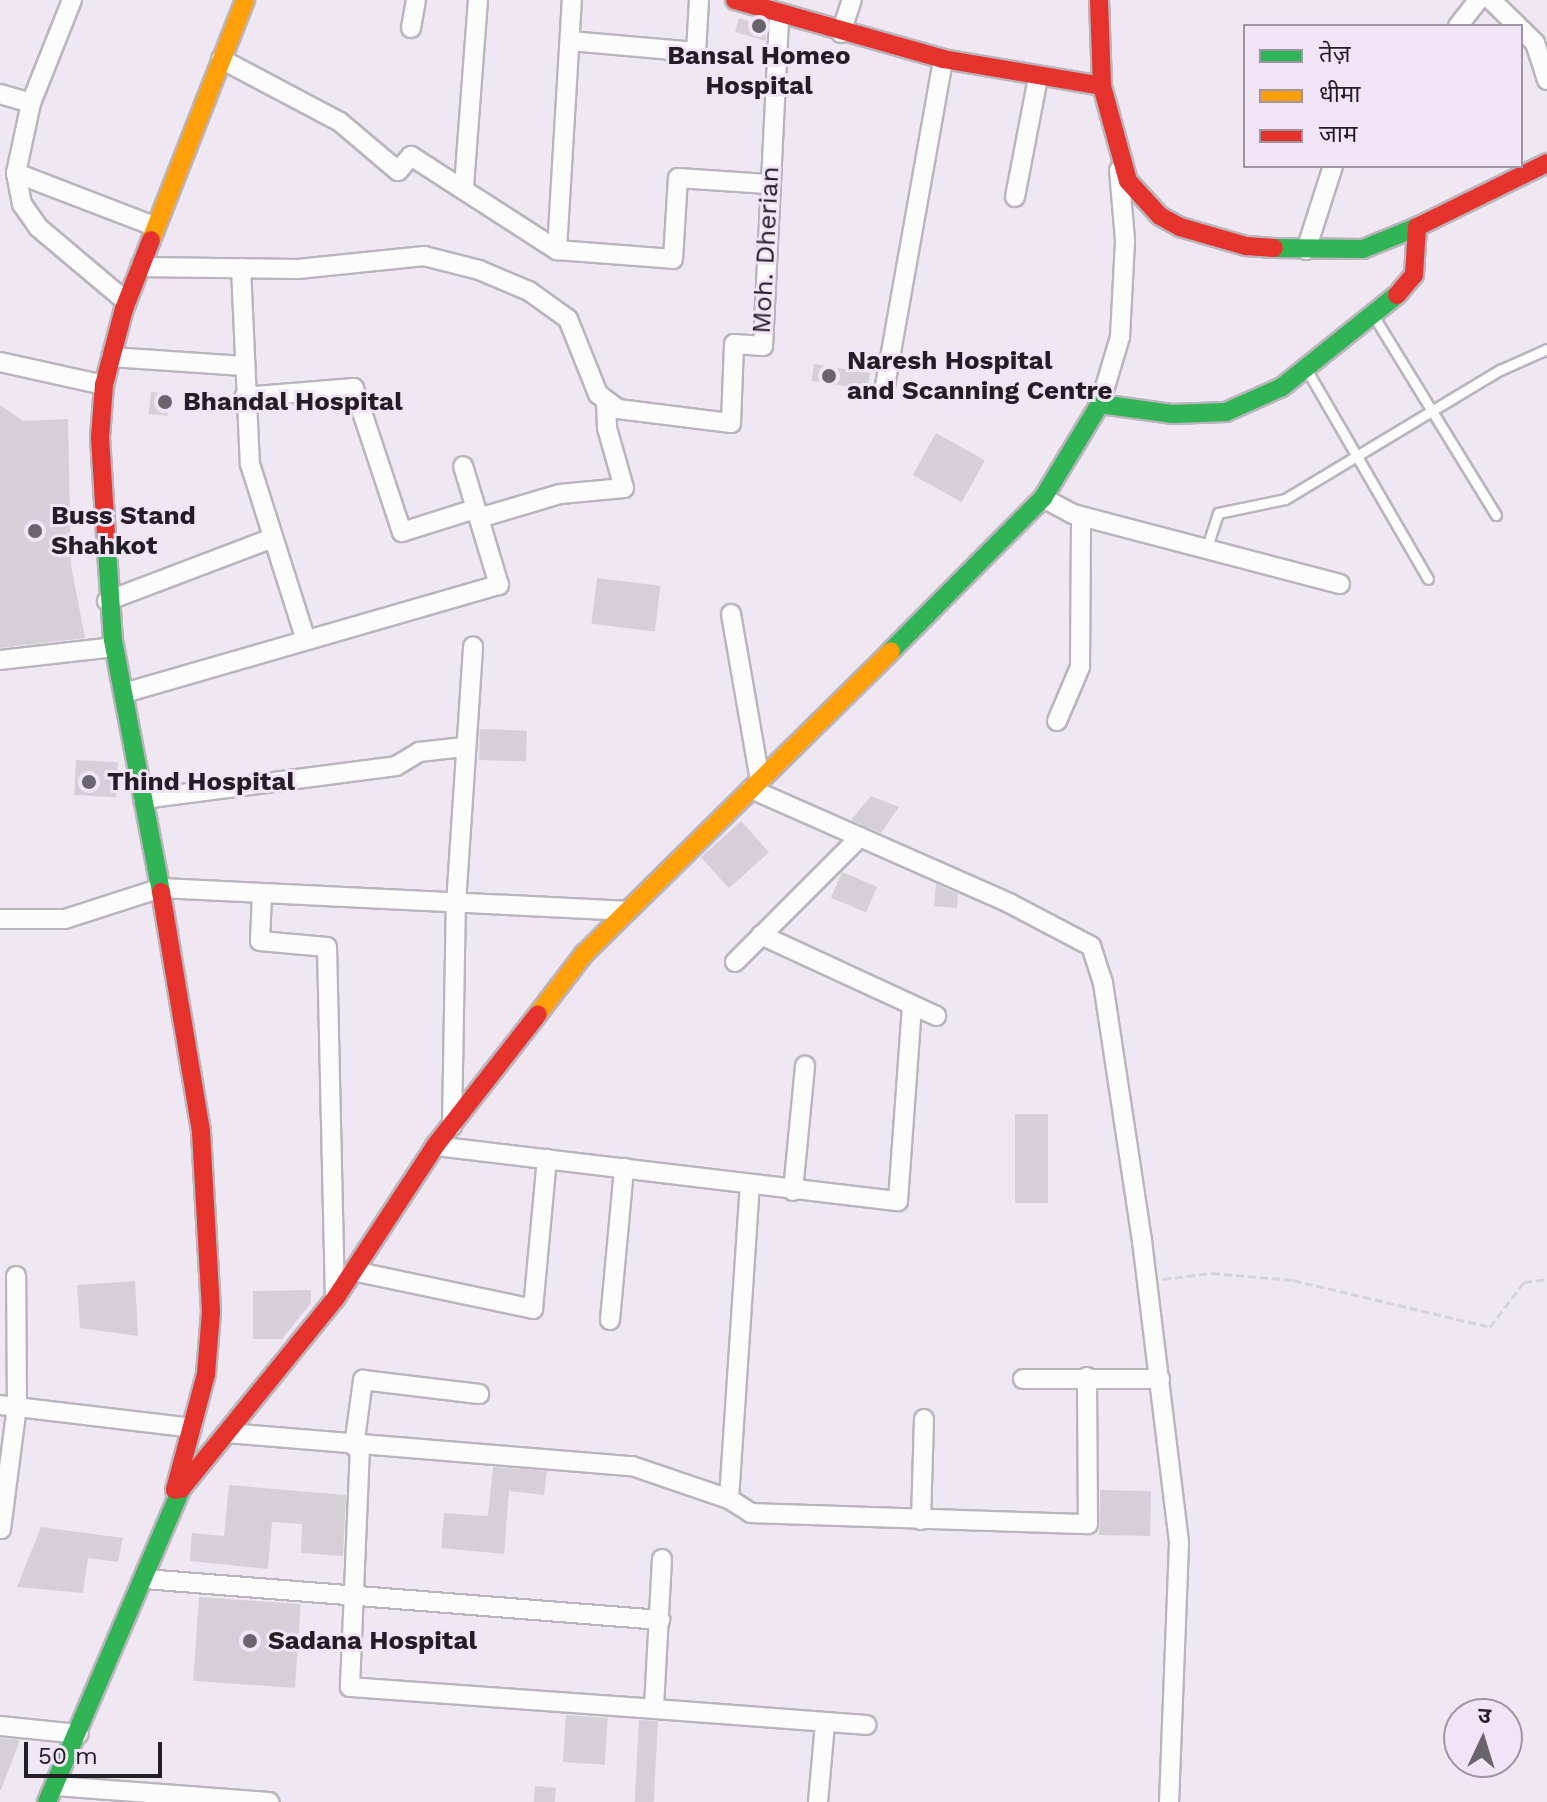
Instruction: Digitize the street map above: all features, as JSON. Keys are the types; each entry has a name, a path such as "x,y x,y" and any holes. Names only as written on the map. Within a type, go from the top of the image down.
{"street":[{"path":"72,0 31,103 11,164 22,204 39,228 127,302"},
{"path":"245,0 154,226 127,302 104,385 100,493 107,601 114,647 161,888 199,1117 211,1312 206,1374 172,1501 145,1579 51,1794 269,1802"},
{"path":"411,28 413,0"},
{"path":"464,186 478,0"},
{"path":"557,250 572,0"},
{"path":"570,41 696,52 699,0"},
{"path":"735,0 841,33 943,59 1038,78 1102,86"},
{"path":"841,33 852,0"},
{"path":"172,1501 335,1299 435,1146 452,1129 536,1012 624,911 1043,498 1100,404 1120,337 1125,240 1118,159 1102,86 1099,0"},
{"path":"1460,24 1478,0"},
{"path":"1491,0 1516,24"},
{"name":"Moh. Dherian","path":"606,401 618,409 731,423 734,344 763,346 768,184 779,14"},
{"path":"1523,31 1535,43 1547,80"},
{"path":"221,59 340,122 398,171 411,156 464,186 557,250 673,259 678,178 768,184"},
{"path":"885,386 943,59"},
{"path":"1015,197 1038,78"},
{"path":"0,94 31,103"},
{"path":"1118,159 1144,200 1180,227 1246,246 1306,250 1363,249 1472,202 1547,163"},
{"path":"11,164 154,226"},
{"path":"1306,250 1332,168"},
{"path":"1100,404 1173,414 1226,412 1282,387 1374,317 1414,275 1417,227"},
{"path":"140,267 358,266 424,256 479,270 529,291 568,319 598,394 606,401 624,488 560,494 402,532 354,388 244,397"},
{"path":"241,268 244,397 250,464 270,539 305,637"},
{"path":"111,357 244,366"},
{"path":"0,362 104,385"},
{"path":"124,693 305,637 499,585 463,466"},
{"path":"1043,498 1081,516 1340,584"},
{"path":"1057,721 1080,667 1081,516"},
{"path":"107,601 270,539"},
{"path":"731,614 755,784"},
{"path":"0,660 114,647"},
{"path":"452,1129 456,904 473,647"},
{"path":"143,799 396,766 419,752 464,747"},
{"path":"755,784 1091,946 1103,983 1147,1281 1179,1543 1163,1800"},
{"path":"735,962 860,837"},
{"path":"0,919 65,919 161,888 624,911"},
{"path":"262,895 260,941 327,947 335,1299"},
{"path":"761,935 936,1016"},
{"path":"435,1146 750,1186 898,1201 912,1005"},
{"path":"793,1191 805,1066"},
{"path":"353,1271 533,1309 547,1159"},
{"path":"610,1320 624,1168"},
{"path":"729,1499 750,1186"},
{"path":"1,1529 16,1276"},
{"path":"227,1433 632,1466 729,1499 751,1513 1088,1524 1087,1377"},
{"path":"1023,1379 1160,1379"},
{"path":"479,1394 363,1380 357,1446 356,1595 350,1687 866,1725"},
{"path":"8,1405 192,1428"},
{"path":"921,1520 924,1419"},
{"path":"654,1709 662,1559"},
{"path":"145,1579 660,1620"},
{"path":"818,1802 825,1723"},
{"path":"0,1726 79,1734"}],"lane":[{"path":"1374,317 1496,515"},
{"path":"1207,547 1218,513 1285,499 1360,458 1500,370 1547,349"},
{"path":"1306,369 1428,579"}],"path":[{"path":"1147,1281 1212,1273 1293,1280 1490,1327 1524,1282 1547,1279"}],"building":[{"path":"739,18 766,26 766,41 735,32"},
{"path":"814,364 870,373 868,390 811,381"},
{"path":"151,392 170,394 168,416 149,414"},
{"name":"Buss Stand Shahkot","path":"0,405 23,421 68,419 71,565 85,638 0,648"},
{"path":"936,433 985,460 962,502 913,475"},
{"path":"597,578 661,586 655,631 591,624"},
{"path":"480,729 527,731 526,762 479,760"},
{"path":"76,760 118,762 116,797 74,795"},
{"path":"871,796 899,807 881,833 851,820"},
{"path":"741,821 769,852 729,888 701,857"},
{"path":"842,872 877,887 866,913 831,898"},
{"path":"936,884 958,894 957,908 934,906"},
{"path":"1015,1114 1048,1114 1048,1203 1015,1203"},
{"path":"135,1281 138,1336 80,1328 77,1285"},
{"path":"311,1290 311,1303 282,1339 253,1339 253,1291"},
{"path":"493,1467 547,1471 544,1495 509,1491 504,1554 441,1548 444,1513 488,1516"},
{"path":"229,1485 346,1495 343,1556 301,1553 302,1524 272,1522 268,1569 190,1561 192,1533 224,1536"},
{"path":"1100,1490 1151,1491 1150,1536 1099,1535"},
{"path":"41,1527 123,1538 118,1562 88,1558 83,1593 17,1587"},
{"path":"199,1597 301,1604 295,1688 193,1681"},
{"path":"566,1715 608,1718 605,1765 563,1762"},
{"path":"639,1720 658,1721 654,1802 635,1802"},
{"path":"0,1738 20,1740 1,1790 0,1790"},
{"path":"535,1786 556,1788 555,1802 534,1802"}],"traffic: fast":[{"path":"1274,248 1363,249 1417,227"},
{"path":"891,651 1043,498 1100,404 1173,414 1226,412 1282,387 1397,295"},
{"path":"106,535 113,640 161,892"},
{"path":"47,1802 181,1489"}],"traffic: slow":[{"path":"151,240 245,0"},
{"path":"538,1014 584,954 891,651"}],"traffic: jam":[{"path":"735,0 943,59 1102,86"},
{"path":"1099,0 1102,86 1128,181 1160,216 1180,227 1246,246 1274,248"},
{"path":"1397,295 1414,275 1417,227 1547,163"},
{"path":"106,535 100,438 104,385 124,309 151,240"},
{"path":"161,892 201,1132 211,1312 206,1374 175,1490"},
{"path":"181,1489 335,1299 435,1146 538,1014"}],"place":[{"name":"Bansal Homeo Hospital","path":"759,26"},
{"name":"Naresh Hospital and Scanning Centre","path":"829,376"},
{"name":"Bhandal Hospital","path":"165,402"},
{"name":"Buss Stand Shahkot","path":"35,531"},
{"name":"Thind Hospital","path":"89,782"},
{"name":"Sadana Hospital","path":"250,1641"}]}
